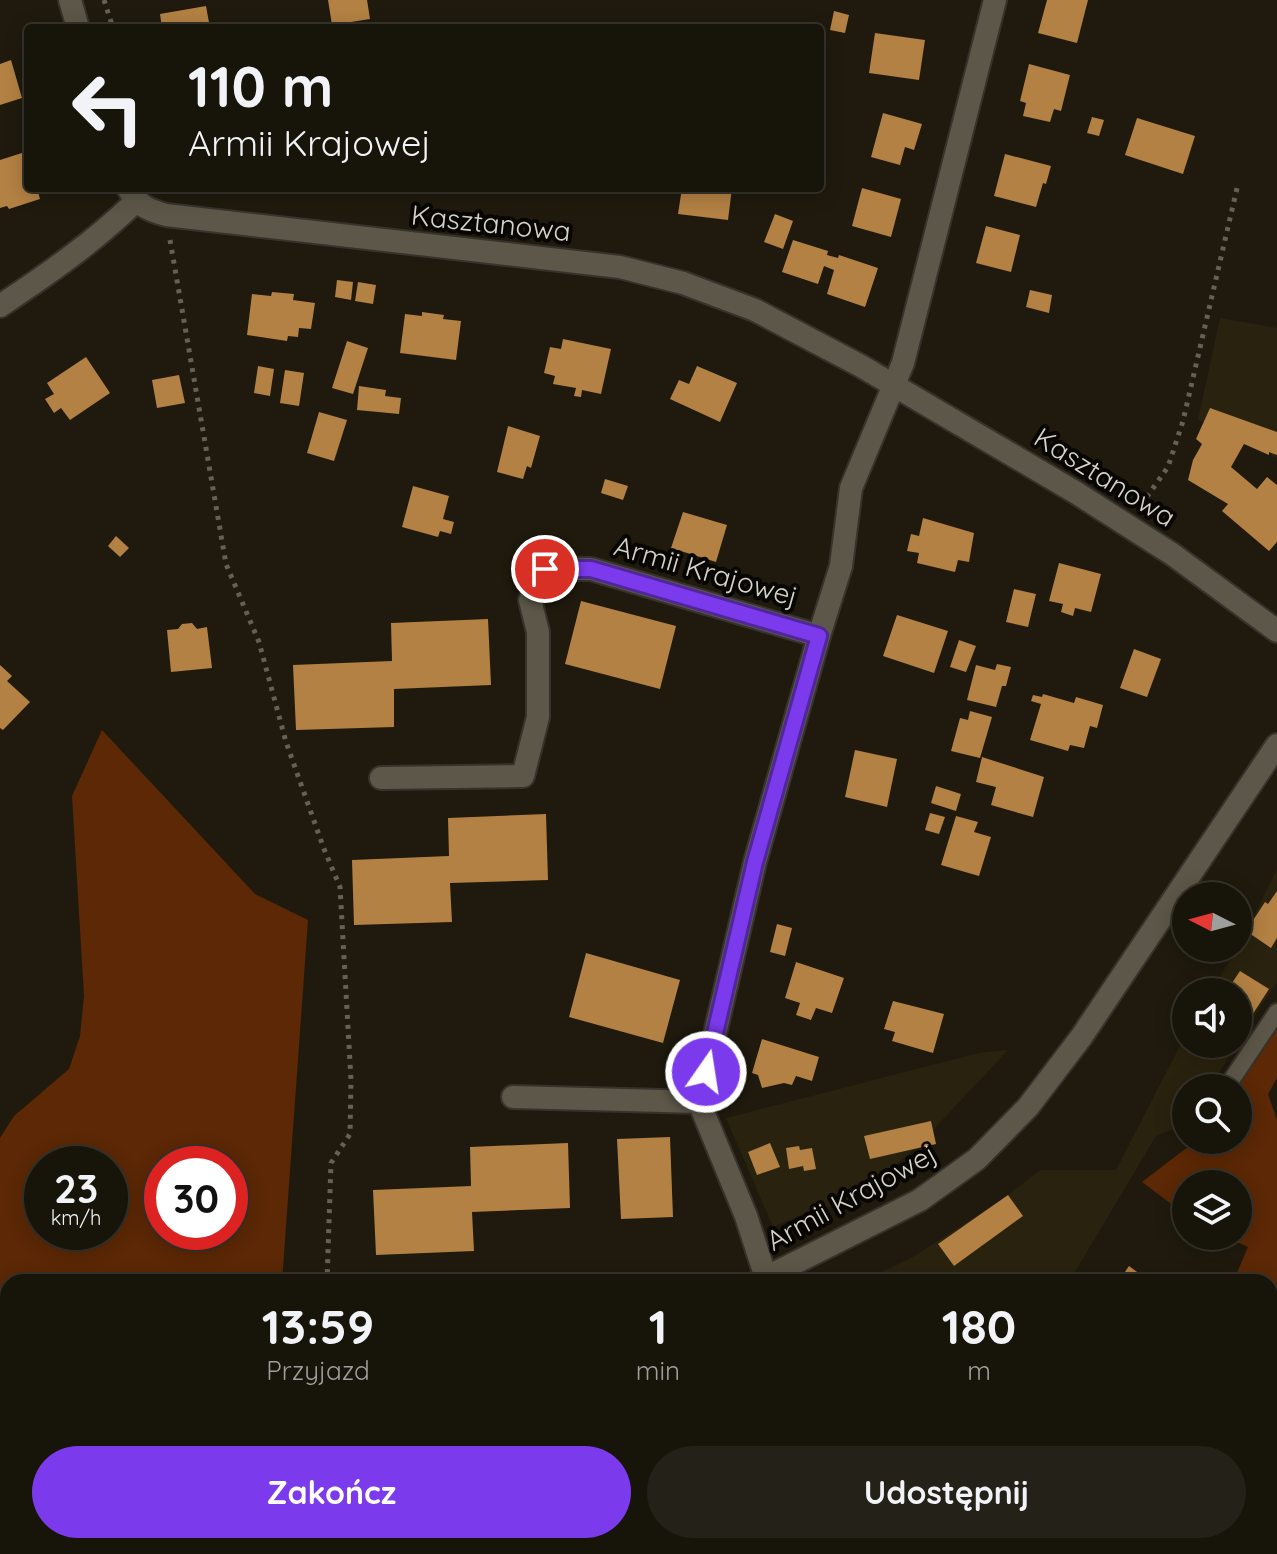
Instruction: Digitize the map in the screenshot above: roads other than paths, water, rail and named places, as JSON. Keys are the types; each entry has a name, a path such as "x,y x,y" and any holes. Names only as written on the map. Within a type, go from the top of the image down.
{"street":[{"path":"70,0 77,24"},
{"path":"819,636 841,566 851,488 903,363 995,0"},
{"name":"Kasztanowa","path":"0,306 103,233 132,195 148,210 166,215 620,267 683,283 755,310 894,386 1075,492 1148,538 1277,631"},
{"name":"Armii Krajowej","path":"381,778 523,776 538,717 538,632 530,600 545,569 591,569 819,636 755,862 699,1102 746,1216 760,1274"},
{"name":"Armii Krajowej","path":"774,1274 920,1200 977,1159 1028,1107 1082,1036 1277,745"},
{"path":"513,1097 699,1102"}],"lane":[{"path":"1235,1074 1277,1012"}]}
